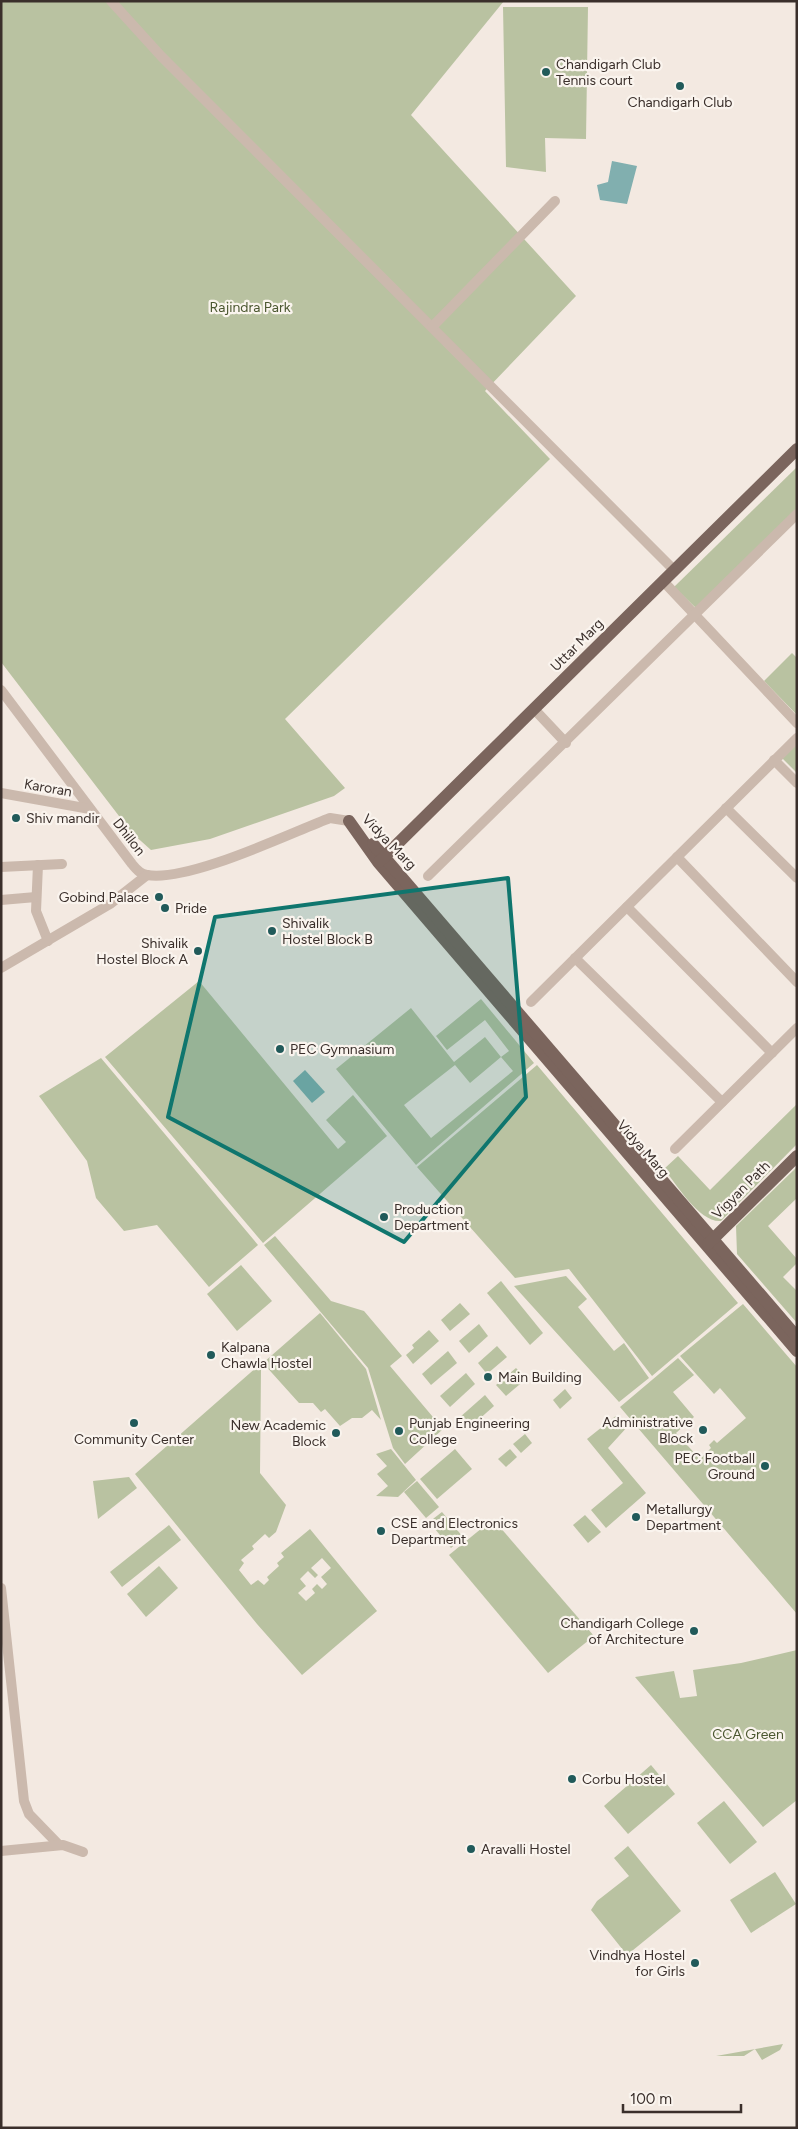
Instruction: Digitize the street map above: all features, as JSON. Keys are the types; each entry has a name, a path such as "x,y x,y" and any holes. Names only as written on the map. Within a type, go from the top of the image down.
{"main road":[{"name":"Uttar Marg","path":"382,859 797,449"},
{"name":"Vidya Marg","path":"349,821 710,1243 797,1351"},
{"name":"Vigyan Path","path":"710,1243 797,1156"},
{"name":"Vidya Marg","path":"710,1243 797,1337"}],"street":[{"path":"111,1 160,56 674,570"},
{"path":"432,327 555,201"},
{"path":"428,876 566,743 797,514"},
{"path":"662,582 797,723"},
{"name":"Dhillon","path":"1,690 139,872 147,875 181,873 220,861 330,818 349,821"},
{"path":"534,709 566,743"},
{"path":"531,1002 797,738"},
{"path":"774,760 797,783"},
{"name":"Karoran","path":"1,793 90,809"},
{"path":"726,808 797,878"},
{"path":"677,857 797,982"},
{"path":"1,867 62,864"},
{"path":"38,865 36,896 39,920 48,941"},
{"path":"1,968 110,904 147,875"},
{"path":"1,900 36,896"},
{"path":"627,907 772,1053"},
{"path":"575,958 722,1102"},
{"path":"675,1149 797,1028"},
{"path":"1,1588 6,1668 26,1807 29,1814 58,1845"},
{"path":"1,1851 58,1845 83,1852"}],"highlighted area":[{"path":"508,878 526,1097 404,1242 168,1117 215,917"}],"green space":[{"name":"Rajindra Park","path":"1,1 504,1 411,115 576,296 485,391 550,459 285,719 345,788 334,796 210,839 151,850 132,833 1,662"},
{"name":"Chandigarh Club Tennis court","path":"503,7 588,7 586,139 545,138 546,172 506,167"},
{"path":"797,467 797,511 697,609 674,587"},
{"path":"792,653 797,658 797,715 764,681"},
{"path":"797,743 797,773 782,758"},
{"path":"199,981 338,1149 346,1142 326,1120 353,1095 387,1136 263,1243 105,1057"},
{"path":"481,999 534,1063 416,1165 336,1069 411,1008 454,1062 485,1037 501,1057 509,1051 485,1020 447,1050 436,1036","holes":["501,1057 513,1071 431,1138 404,1105 455,1065 470,1083"]},
{"path":"101,1058 258,1245 209,1287 157,1225 124,1231 96,1198 87,1161 39,1096"},
{"path":"537,1065 738,1303 652,1376 569,1269 515,1278 417,1167"},
{"path":"797,1104 797,1144 721,1221 713,1220 697,1210 664,1169 678,1156 710,1190"},
{"path":"797,1167 797,1198 768,1226 797,1259 797,1263 783,1277 797,1291 797,1323 737,1254 736,1226"},
{"path":"275,1236 331,1301 364,1311 402,1356 390,1366 443,1429 405,1464 393,1448 368,1368 264,1245"},
{"path":"241,1265 272,1301 237,1331 207,1294"},
{"path":"566,1276 587,1299 578,1307 614,1351 624,1343 649,1378 619,1402 514,1286"},
{"path":"501,1281 543,1333 530,1345 487,1293"},
{"path":"460,1303 470,1314 450,1331 441,1320"},
{"name":"PEC Football Ground","path":"743,1304 797,1367 797,1614 620,1407 678,1358 694,1375 673,1392 694,1417 676,1433 700,1459 711,1448 709,1445 714,1440 717,1443 746,1418 720,1388 714,1394 680,1356"},
{"path":"320,1313 366,1369 381,1420 372,1410 362,1418 352,1418 340,1426 325,1409 321,1412 313,1403 299,1403 263,1363"},
{"path":"479,1324 488,1336 469,1353 459,1341"},
{"path":"429,1330 439,1341 413,1364 406,1355 414,1348 412,1345"},
{"path":"497,1346 507,1357 487,1374 478,1363"},
{"path":"448,1351 457,1363 431,1385 422,1374"},
{"path":"258,1366 261,1368 260,1473 286,1505 276,1532 269,1538 265,1534 252,1546 254,1549 241,1560 244,1563 239,1570 251,1585 258,1580 264,1585 269,1580 267,1577 279,1566 277,1563 284,1557 281,1553 310,1529 377,1611 302,1675 257,1624 135,1474","holes":["322,1558 331,1568 321,1577 327,1584 322,1589 317,1584 312,1589 315,1593 306,1601 298,1593 306,1586 300,1579 308,1571 315,1578 318,1575 311,1568"]},
{"path":"516,1368 526,1379 506,1396 496,1385"},
{"path":"466,1373 475,1384 450,1407 440,1396"},
{"path":"565,1389 572,1398 560,1409 553,1400"},
{"path":"485,1395 494,1406 468,1429 459,1418"},
{"path":"617,1415 629,1425 608,1448 646,1493 606,1528 591,1510 623,1483 587,1439"},
{"path":"525,1434 532,1443 521,1453 513,1444"},
{"path":"391,1449 416,1480 398,1497 376,1496 388,1486 377,1474 387,1466 376,1454"},
{"path":"455,1449 472,1469 437,1499 420,1479"},
{"path":"510,1449 517,1457 506,1467 498,1459"},
{"path":"129,1477 137,1488 98,1519 93,1481"},
{"path":"417,1481 439,1507 426,1518 404,1492"},
{"path":"442,1512 463,1537 451,1548 429,1522"},
{"path":"585,1515 601,1532 588,1543 573,1525"},
{"path":"493,1519 594,1636 548,1673 449,1555"},
{"path":"169,1525 181,1540 122,1587 110,1572"},
{"path":"159,1566 178,1588 146,1617 127,1594"},
{"name":"CCA Green","path":"797,1650 797,1800 763,1827 635,1677 674,1671 680,1698 697,1696 693,1670 741,1663"},
{"path":"651,1765 675,1794 628,1834 604,1806"},
{"path":"724,1801 757,1842 730,1864 697,1823"},
{"path":"628,1846 681,1911 627,1955 591,1910 597,1901 629,1876 614,1858"},
{"path":"775,1872 796,1904 751,1933 730,1900"},
{"path":"783,2044 780,2050 762,2060 755,2049"},
{"path":"755,2049 744,2056 716,2056"}],"water":[{"path":"612,161 637,166 627,204 600,200 597,185 608,182"},
{"path":"305,1070 325,1092 312,1103 293,1081"}],"place":[{"name":"Chandigarh Club Tennis court","path":"546,72"},
{"name":"Chandigarh Club","path":"680,86"},
{"name":"Shiv mandir","path":"16,818"},
{"name":"Gobind Palace","path":"159,897"},
{"name":"Pride","path":"165,908"},
{"name":"Shivalik Hostel Block B","path":"272,931"},
{"name":"Shivalik Hostel Block A","path":"198,951"},
{"name":"PEC Gymnasium","path":"280,1049"},
{"name":"Production Department","path":"384,1217"},
{"name":"Kalpana Chawla Hostel","path":"211,1355"},
{"name":"Main Building","path":"488,1377"},
{"name":"Community Center","path":"134,1423"},
{"name":"Administrative Block","path":"703,1430"},
{"name":"Punjab Engineering College","path":"399,1431"},
{"name":"New Academic Block","path":"336,1433"},
{"name":"PEC Football Ground","path":"765,1466"},
{"name":"Metallurgy Department","path":"636,1517"},
{"name":"CSE and Electronics Department","path":"381,1531"},
{"name":"Chandigarh College of Architecture","path":"694,1631"},
{"name":"Corbu Hostel","path":"572,1779"},
{"name":"Aravalli Hostel","path":"471,1849"},
{"name":"Vindhya Hostel for Girls","path":"695,1963"}]}
